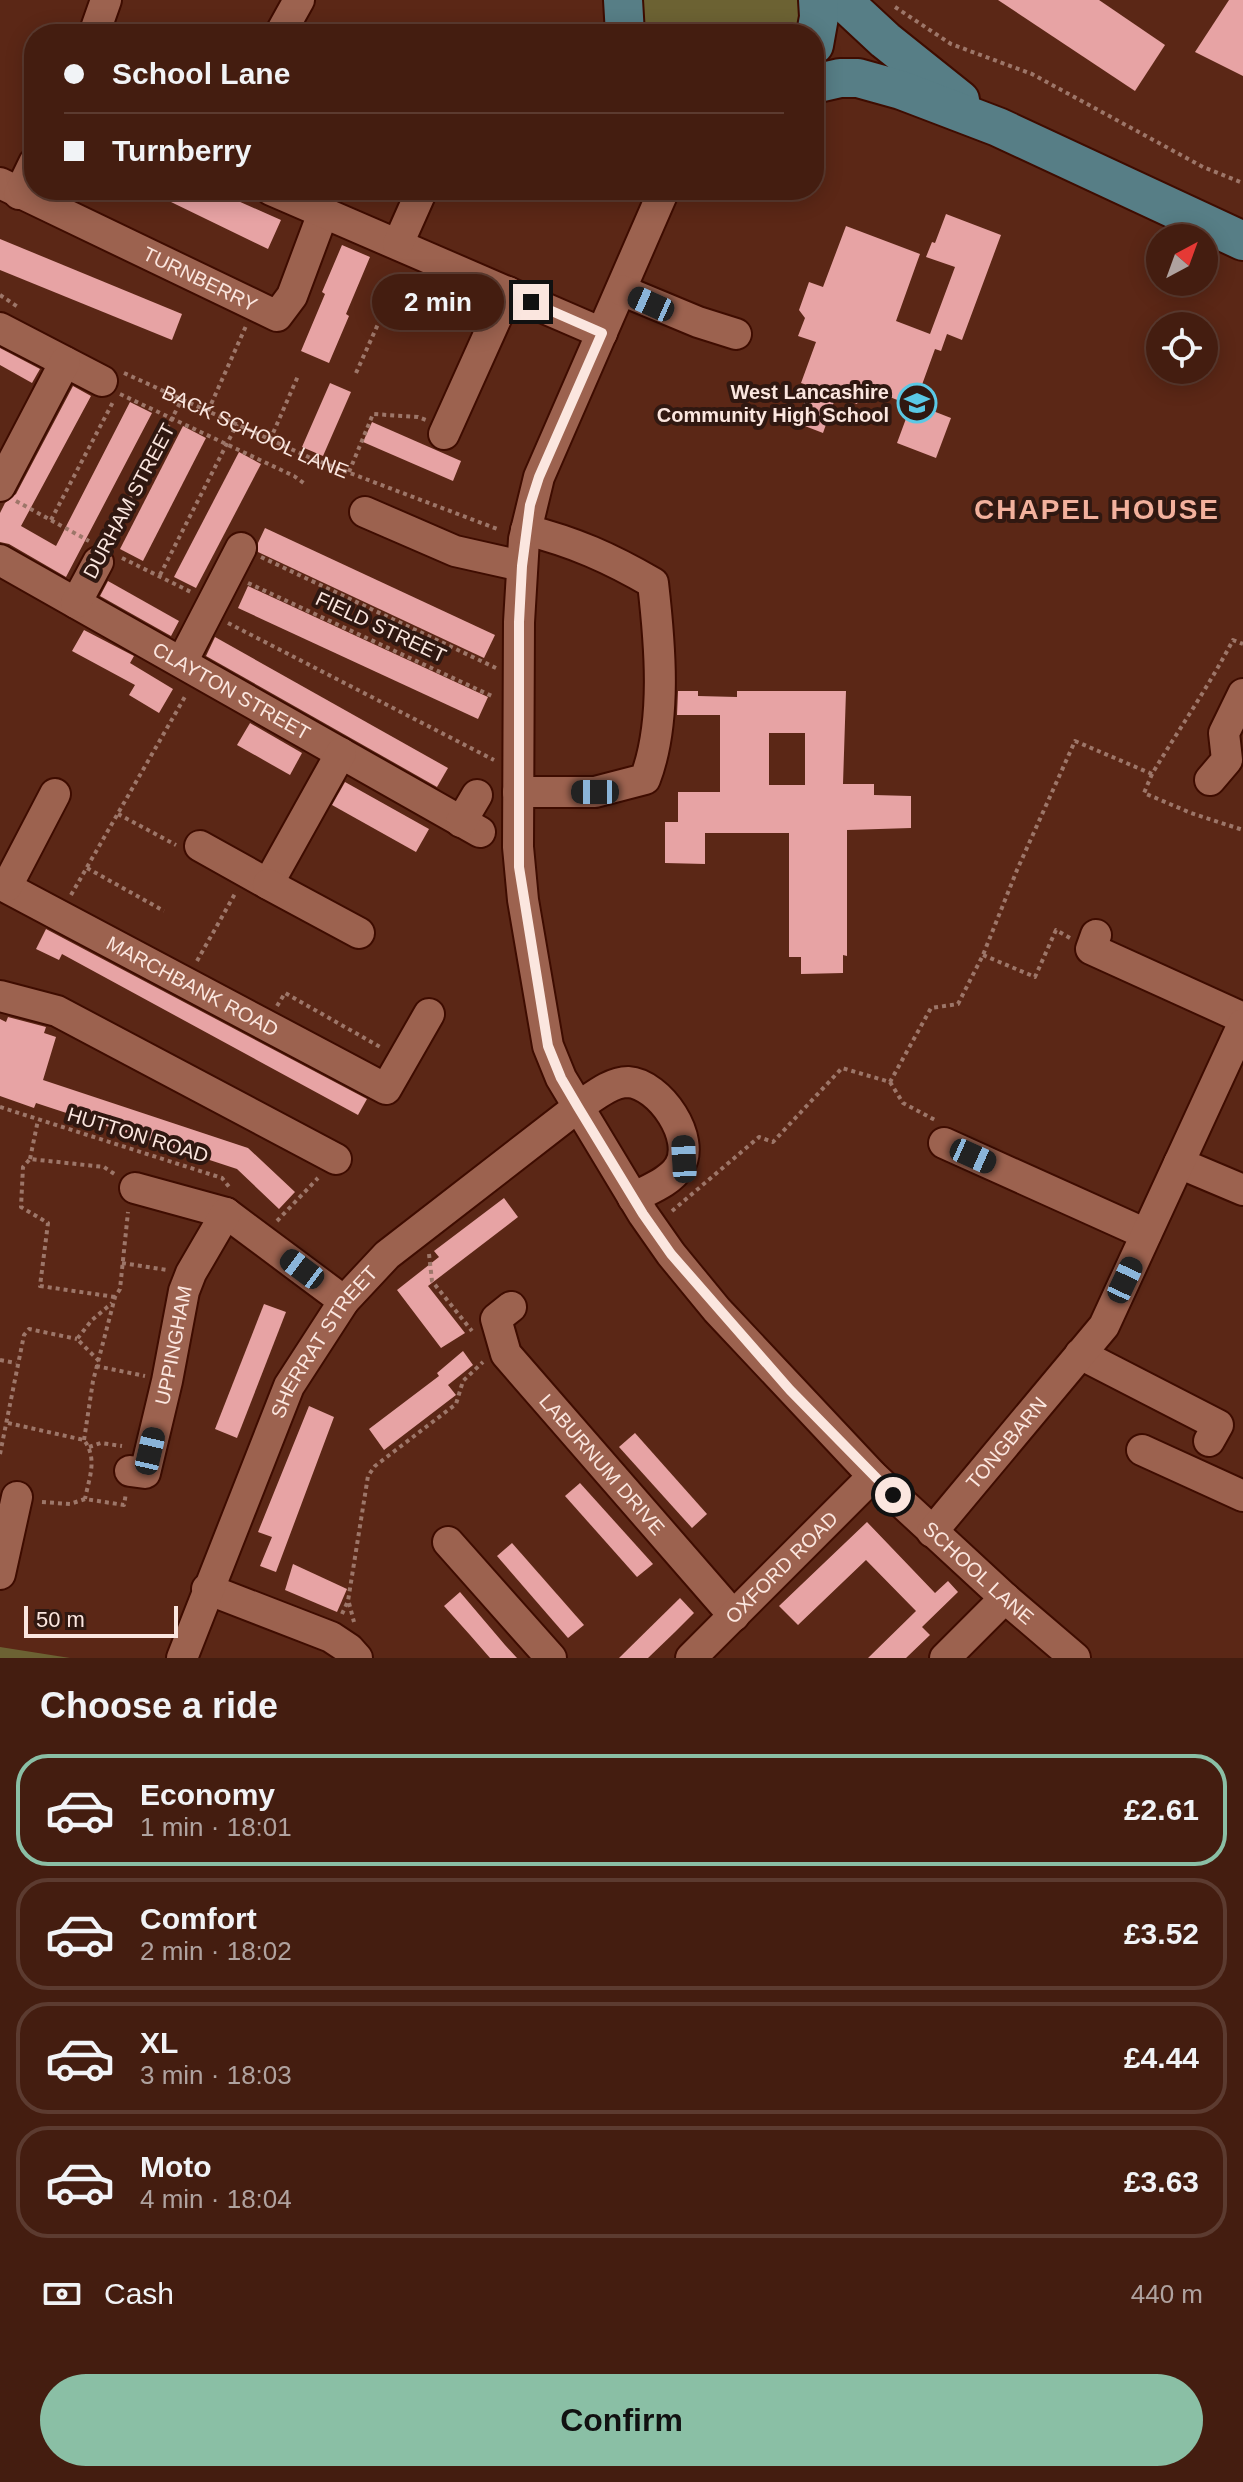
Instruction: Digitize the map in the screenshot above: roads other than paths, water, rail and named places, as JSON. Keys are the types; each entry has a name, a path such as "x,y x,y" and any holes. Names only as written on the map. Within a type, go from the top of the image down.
{"main road":[{"path":"818,0 818,24"},
{"path":"842,0 909,60 998,127"},
{"path":"824,82 840,78 878,82 998,127 1243,241"}],"street":[{"path":"98,24 106,0"},
{"path":"286,24 299,0"},
{"name":"TURNBERRY","path":"10,189 24,174"},
{"name":"TURNBERRY","path":"33,200 277,316 292,296 323,213"},
{"path":"294,200 602,333"},
{"path":"405,247 419,200"},
{"name":"SCHOOL LANE","path":"658,200 539,477 524,545 519,867 548,1046 561,1078 652,1229 717,1310 873,1476 1075,1658"},
{"path":"621,290 736,334"},
{"path":"446,431 508,292"},
{"path":"0,328 65,362 111,376"},
{"path":"0,486 65,362"},
{"path":"365,512 455,551 565,540 603,555 653,583 659,686 654,755 645,779 595,792 519,782"},
{"name":"CLAYTON STREET","path":"0,560 470,827 477,795"},
{"path":"191,667 208,613 234,560"},
{"name":"DURHAM STREET","path":"76,603 98,562"},
{"path":"1210,780 1227,760 1224,733 1243,694"},
{"path":"258,879 341,753"},
{"path":"3,885 55,794"},
{"path":"200,846 359,933"},
{"name":"MARCHBANK ROAD","path":"3,885 386,1089 429,1014"},
{"name":"TONGBARN","path":"932,1532 1104,1326 1243,1021 1093,942"},
{"path":"0,996 57,1011 336,1159"},
{"name":"SHERRAT STREET","path":"182,1658 289,1386 344,1301 387,1255 578,1107 600,1092 627,1082 642,1086 656,1095 674,1116 683,1143 684,1159 677,1171 666,1180 633,1198"},
{"path":"944,1143 1146,1234"},
{"path":"1179,1163 1243,1190"},
{"path":"135,1188 228,1201 262,1238 344,1301"},
{"name":"UPPINGHAM","path":"130,1471 145,1473 184,1291 228,1201"},
{"name":"LABURNUM DRIVE","path":"511,1307 496,1319 498,1354 734,1616"},
{"path":"1080,1354 1218,1425 1209,1441"},
{"path":"1142,1450 1243,1496"},
{"name":"OXFORD ROAD","path":"691,1658 873,1476"},
{"path":"0,1574 17,1497"},
{"path":"448,1542 551,1658"},
{"path":"207,1589 331,1637 357,1658"},
{"path":"945,1658 1005,1598"}],"place":[{"name":"West Lancashire Community High School","path":"917,403"}],"district":[{"name":"CHAPEL HOUSE","path":"1097,509"}]}
